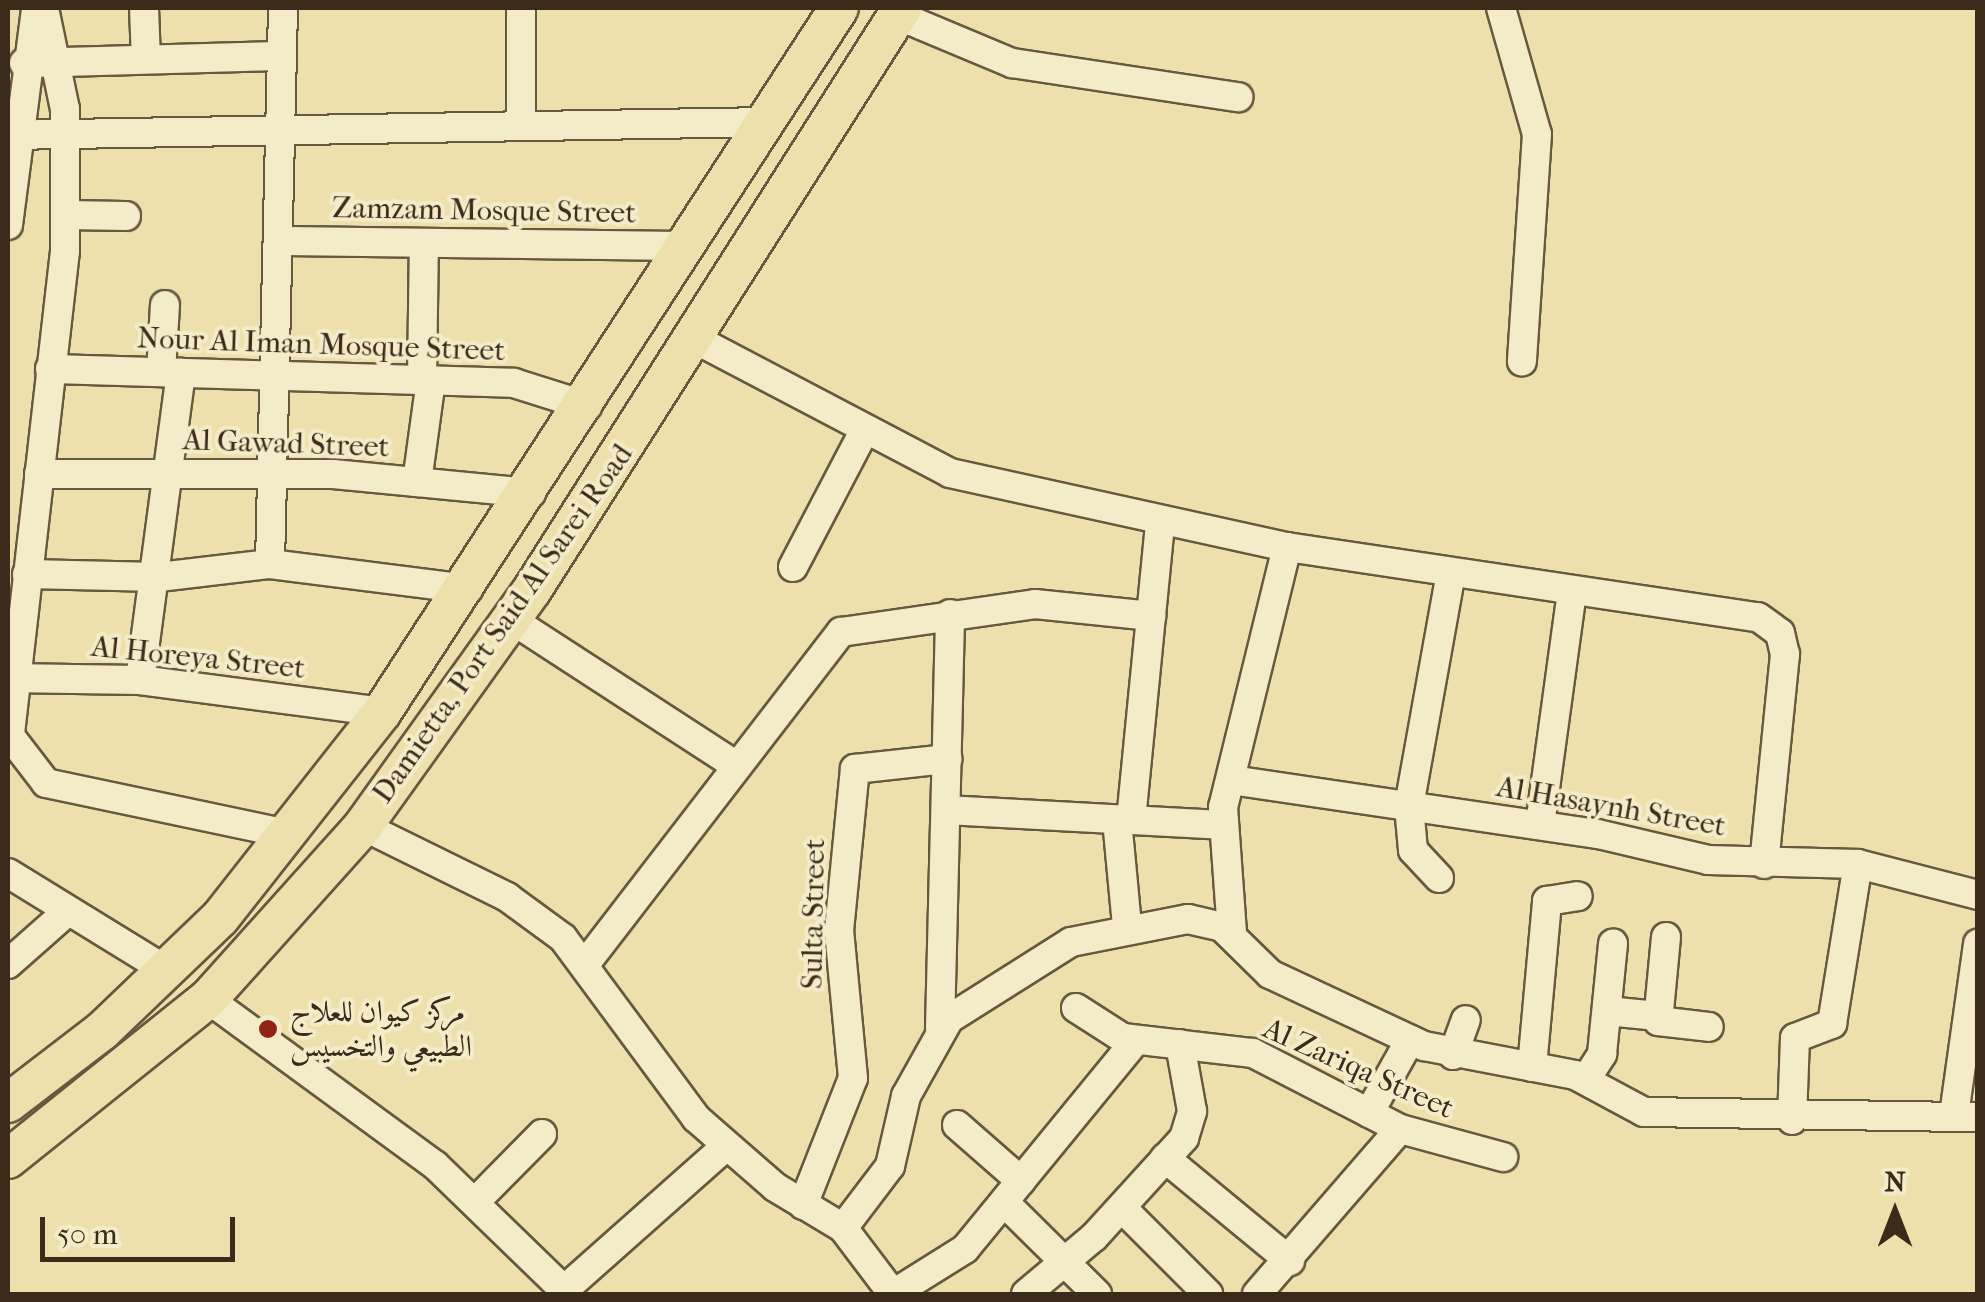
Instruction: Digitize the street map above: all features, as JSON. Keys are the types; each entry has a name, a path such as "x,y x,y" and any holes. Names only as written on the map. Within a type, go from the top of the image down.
{"highway":[{"name":"Damietta, Port Said Al Sarei Road","path":"8,1104 167,972 287,834 382,712 478,575 839,8"},
{"name":"Damietta, Port Said Al Sarei Road","path":"8,1159 208,999 363,826 522,605 695,339 899,11"},
{"path":"478,575 522,605"},
{"path":"428,649 473,678"}],"street":[{"path":"8,225 11,136 36,8"},
{"path":"44,8 59,61 66,135 66,215 27,574 11,677 11,753 58,787 287,834"},
{"path":"144,8 146,59"},
{"path":"270,564 283,8"},
{"path":"521,8 521,123"},
{"path":"1501,8 1537,134 1522,362"},
{"path":"899,11 1012,64 1238,97"},
{"path":"24,63 282,56"},
{"path":"11,136 282,127 766,122"},
{"path":"66,215 126,216"},
{"name":"Zamzam Mosque Street","path":"278,242 688,246"},
{"path":"417,482 426,380 424,245"},
{"path":"140,680 173,474 165,304"},
{"path":"695,339 863,434 1002,490 1287,547 1572,592 1728,607 1780,633 1786,676 1764,864"},
{"name":"Nour Al Iman Mosque Street","path":"50,369 514,383 586,406"},
{"path":"793,567 863,434"},
{"name":"Al Gawad Street","path":"38,474 273,474 531,493"},
{"path":"1127,926 1124,820 1160,523"},
{"path":"1232,933 1221,825 1287,547"},
{"path":"27,574 159,578 270,564 478,575"},
{"path":"1439,878 1412,850 1409,806 1451,573"},
{"path":"1540,825 1572,592"},
{"path":"586,963 830,639 853,627 1036,604 1151,616"},
{"path":"522,605 734,764"},
{"path":"843,1228 890,1166 906,1096 940,1028 950,614"},
{"name":"Al Horeya Street","path":"11,677 140,680 382,712"},
{"name":"Sulta Street","path":"802,1205 853,1078 839,931 854,769 947,759"},
{"name":"Al Hasaynh Street","path":"1231,780 1540,825 1764,864 1858,864 1978,894"},
{"path":"946,810 1221,825"},
{"path":"363,826 507,897 586,963 652,1067 725,1147 802,1205 843,1228 893,1294 954,1258 1136,1040"},
{"path":"1792,1120 1795,1038 1832,1024 1858,864"},
{"path":"8,873 167,972"},
{"path":"1532,1067 1547,901 1578,896"},
{"path":"8,964 68,911"},
{"path":"940,1028 1018,967 1127,926 1200,920 1232,933 1262,969 1410,1040 1453,1055 1586,1079 1644,1112 1792,1120 1867,1109 1966,1116 1978,944"},
{"path":"1666,937 1658,1016 1665,1027 1709,1027"},
{"path":"1586,1079 1602,1054 1612,944"},
{"path":"208,999 476,1201 566,1292 725,1147"},
{"name":"Al Zariqa Street","path":"1076,1008 1136,1040 1252,1053 1400,1129 1503,1157"},
{"path":"1607,1012 1658,1016"},
{"path":"1453,1055 1466,1020"},
{"path":"1369,1113 1410,1040"},
{"path":"1026,1294 1122,1208 1192,1120 1180,1044"},
{"path":"957,1125 1065,1263 1097,1294"},
{"path":"1257,1294 1290,1262 1400,1129"},
{"path":"476,1201 542,1134"},
{"path":"1165,1158 1290,1262"},
{"path":"1122,1208 1208,1294"}],"place":[{"name":"مركز كيوان للعلاج الطبيعي والتخسيس","path":"268,1029"}]}
